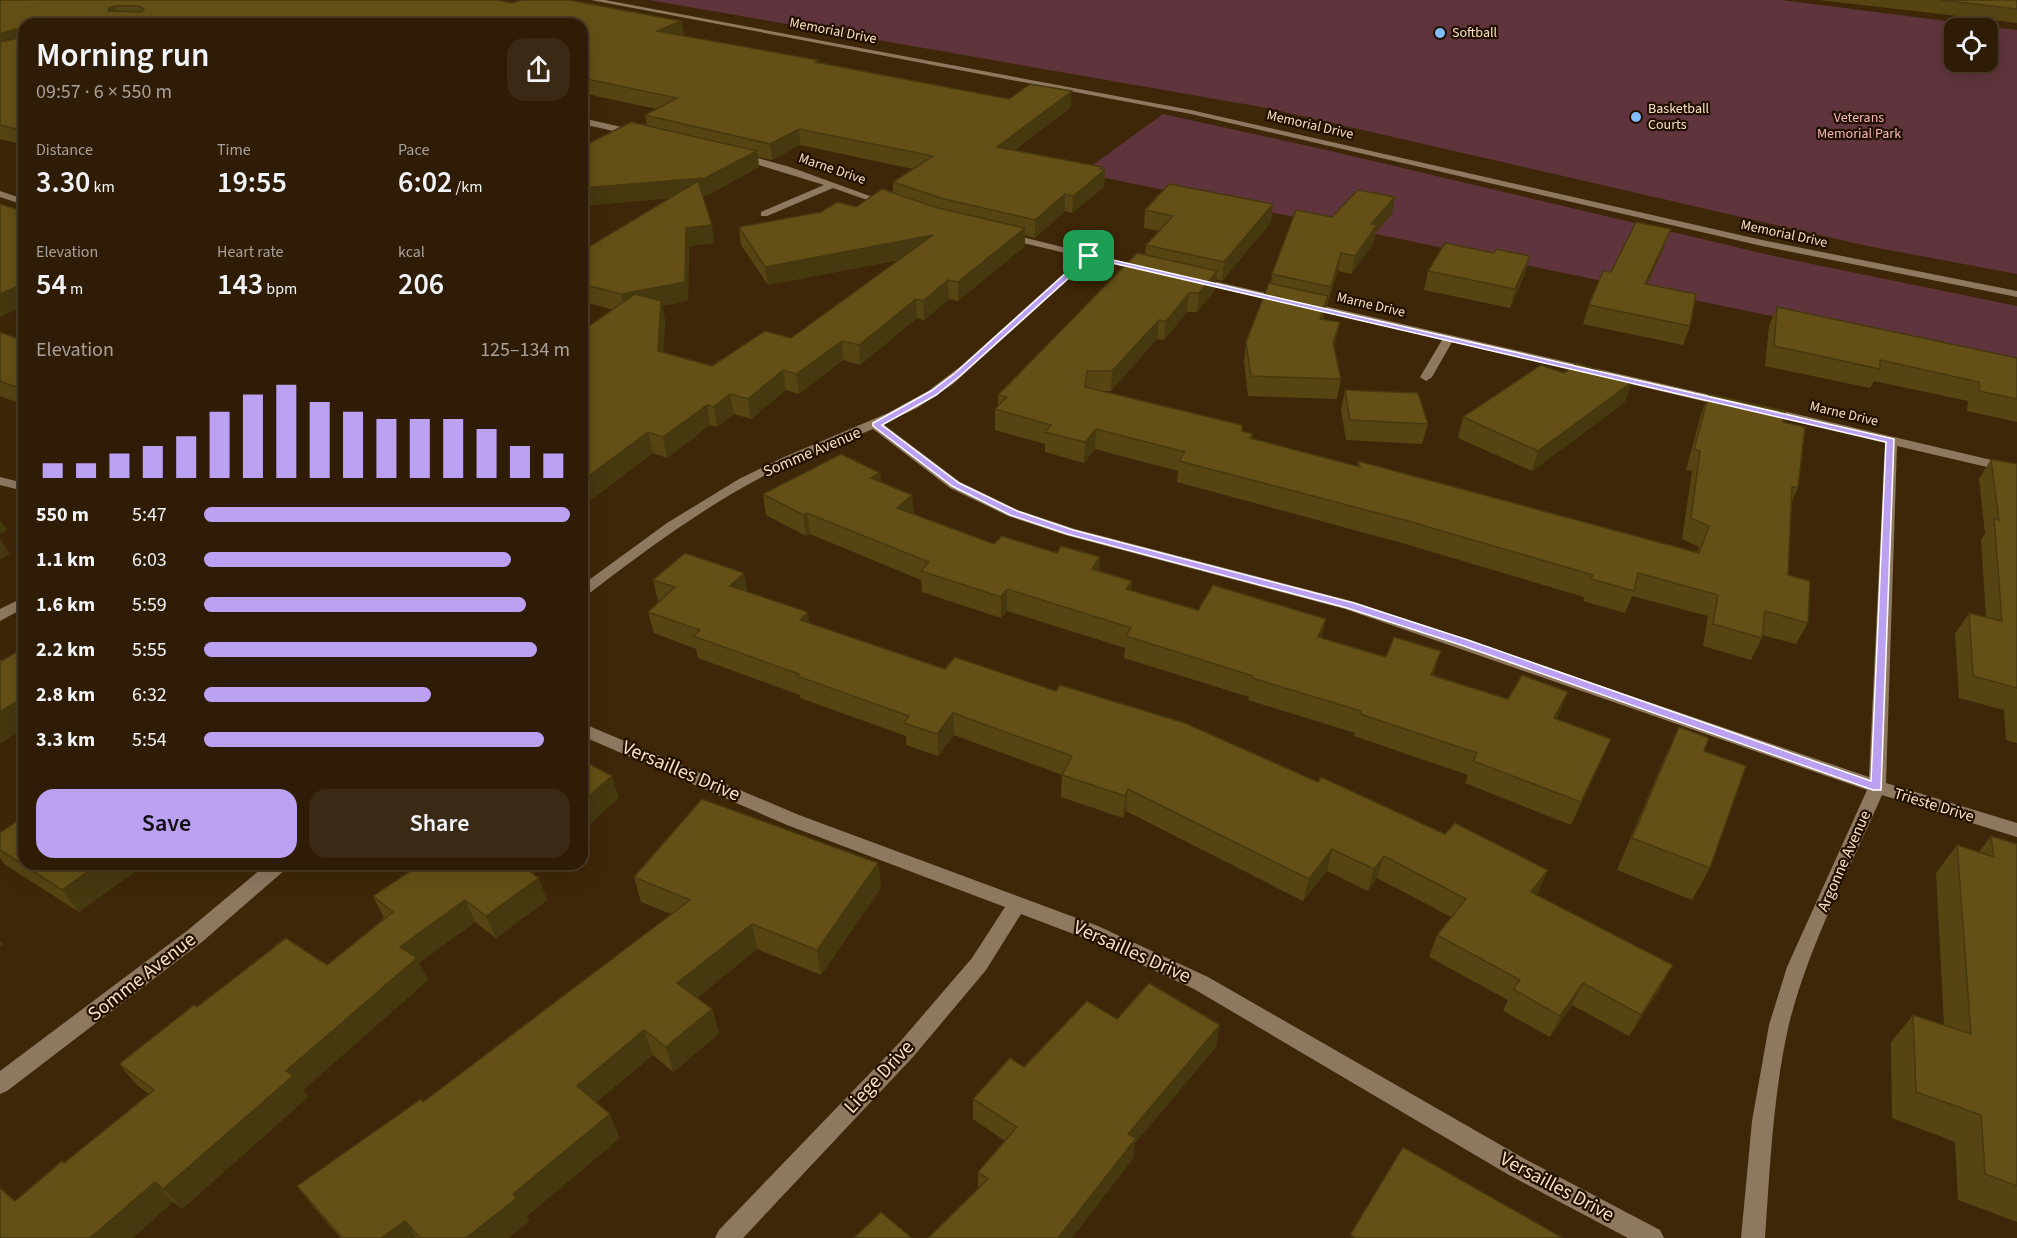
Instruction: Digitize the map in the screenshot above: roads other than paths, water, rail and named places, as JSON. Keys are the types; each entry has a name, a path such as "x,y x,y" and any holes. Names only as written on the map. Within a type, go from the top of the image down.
{"street":[{"name":"Memorial Drive","path":"594,0 1191,112 1762,243 2017,294"},
{"path":"588,122 650,136"},
{"path":"588,126 594,124"},
{"name":"Marne Drive","path":"727,154 787,169 901,209"},
{"path":"764,214 832,185"},
{"path":"0,194 18,200"},
{"path":"999,234 1159,272"},
{"name":"Somme Avenue","path":"588,587 684,520 765,471 809,450 876,424 934,393 958,375 1089,256"},
{"name":"Marne Drive","path":"1182,277 1740,405"},
{"path":"1426,377 1449,338"},
{"name":"Marne Drive","path":"1751,408 2017,470"},
{"name":"Trieste Drive","path":"876,424 956,485 1013,513 1070,532 1350,605 1877,787 2017,830"},
{"name":"Argonne Avenue","path":"1753,1238 1763,1121 1779,1024 1797,967 1877,787 1891,440"},
{"path":"0,481 18,486"},
{"path":"0,616 18,606"},
{"name":"Versailles Drive","path":"588,732 794,820 1091,932 1201,983 1517,1167 1652,1238"},
{"name":"Somme Avenue","path":"0,1084 195,936 273,870"},
{"name":"Liege Drive","path":"727,1238 906,1050 979,964 1017,904"}],"place":[{"name":"Softball","path":"1440,33"},
{"name":"Basketball Courts","path":"1636,117"}],"park label":[{"name":"Veterans Memorial Park","path":"1859,126"}]}
